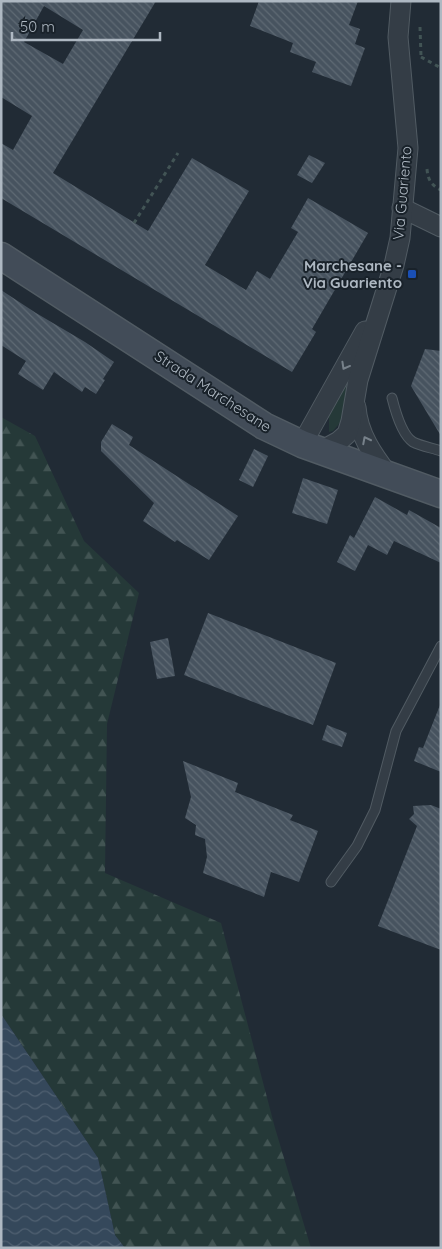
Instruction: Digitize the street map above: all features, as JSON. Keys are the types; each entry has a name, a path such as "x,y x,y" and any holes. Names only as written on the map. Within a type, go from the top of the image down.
{"main road":[{"name":"Strada Marchesane","path":"1,256 264,426 309,447 441,494"}],"street":[{"name":"Via Guariento","path":"386,293 309,447 328,447 338,441 346,434 352,421 358,380 386,293 400,238 408,148 398,37 401,1"},
{"path":"402,208 441,226"},
{"name":"Via Guariento","path":"355,398 357,416 363,436 376,460 390,476"}],"lane":[{"path":"392,398 396,414 408,437 414,442 441,451"},
{"path":"331,882 357,846 375,810 396,731 441,646"}],"path":[{"path":"421,57 441,68"},
{"path":"134,223 178,153"}],"green space":[{"path":"348,379 343,419 333,431 329,432 329,413"},
{"path":"1,417 35,436 84,541 139,593 107,724 105,873 221,923 275,1128 311,1248 125,1248 115,1235 98,1158 1,1014"}],"water":[{"path":"1,1014 98,1158 115,1235 125,1248 1,1248"}],"building":[{"path":"1,1 156,1 53,173 148,231 192,158 249,191 205,265 246,290 257,271 270,279 298,232 291,228 308,198 368,233 312,329 316,332 292,372 1,198 1,143 13,150 32,116 1,97","holes":["44,6 83,30 63,64 24,42"]},
{"path":"259,1 358,1 349,25 360,29 355,44 365,48 351,86 312,72 316,62 290,52 293,43 250,26"},
{"path":"309,155 325,163 312,183 297,175"},
{"path":"1,290 114,362 96,394 85,387 82,392 54,372 43,390 18,374 26,361 1,345"},
{"path":"425,349 441,351 441,436 411,386"},
{"path":"112,424 133,437 129,445 238,516 209,560 177,540 175,542 143,521 154,503 101,451 101,442"},
{"path":"254,449 268,456 253,487 239,480"},
{"path":"303,478 338,490 327,524 292,513"},
{"path":"375,497 407,515 409,510 441,528 441,563 394,541 387,555 368,545 355,571 337,562 350,535 354,538"},
{"path":"208,613 336,663 313,725 184,675"},
{"path":"168,638 175,676 157,679 150,642"},
{"path":"440,705 441,772 414,761 419,747 423,748"},
{"path":"327,725 347,733 342,747 322,740"},
{"path":"183,761 238,783 235,792 293,815 290,820 318,831 299,882 271,872 264,897 203,873 207,857 205,839 195,835 196,825 185,818 191,797"},
{"path":"431,805 441,809 441,950 378,926 417,826 409,819 414,814 413,806"}],"place":[{"name":"Marchesane - Via Guariento","path":"412,274"}]}
